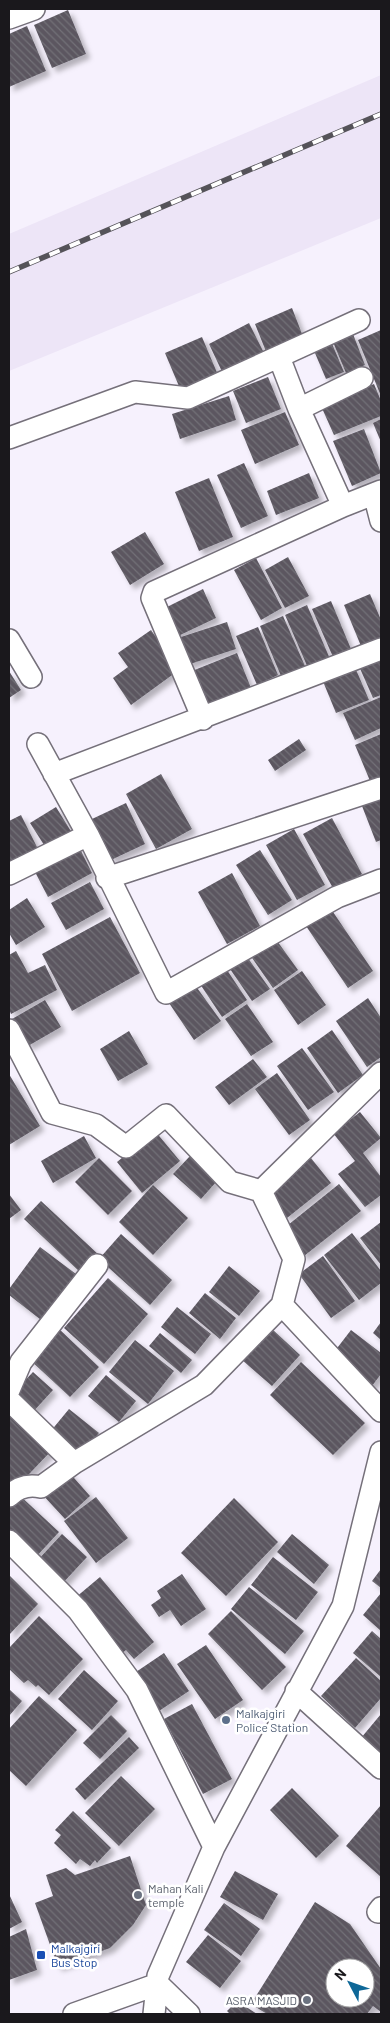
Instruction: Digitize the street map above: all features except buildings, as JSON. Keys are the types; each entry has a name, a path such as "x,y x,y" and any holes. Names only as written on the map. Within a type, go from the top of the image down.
{"street":[{"path":"9,18 34,9"},
{"path":"9,438 135,392 188,398 360,320"},
{"path":"279,357 299,409 343,506"},
{"path":"299,409 362,378"},
{"path":"203,719 152,598 154,592 343,506 378,493 381,520"},
{"path":"9,640 32,677"},
{"path":"54,774 203,719 381,649"},
{"path":"38,744 88,835 166,993 337,897 381,880"},
{"path":"108,878 381,788"},
{"path":"9,874 88,835"},
{"path":"9,1030 52,1113 96,1125 126,1147 166,1115 230,1182 261,1191 294,1259 282,1305 204,1385 74,1463 40,1487 30,1484 14,1490 9,1496"},
{"path":"261,1191 381,1073"},
{"path":"9,1390 15,1356 97,1264"},
{"path":"282,1305 381,1411"},
{"path":"9,1400 74,1463"},
{"path":"154,2014 158,1976 214,1848 343,1606 381,1452"},
{"path":"9,1541 78,1610 137,1690 214,1848"},
{"path":"296,1691 381,1768"},
{"path":"74,2014 158,1984"},
{"path":"158,1984 189,2014"}],"shaded area":[{"path":"381,75 381,218 9,371 9,234"}],"railway":[{"path":"9,272 381,114"}],"place":[{"name":"Malkajgiri Police Station","path":"226,1720"},
{"name":"Mahan Kali temple","path":"138,1895"},
{"name":"Malkajgiri Bus Stop","path":"41,1955"},
{"name":"ASRA MASJID","path":"307,2000"}]}
